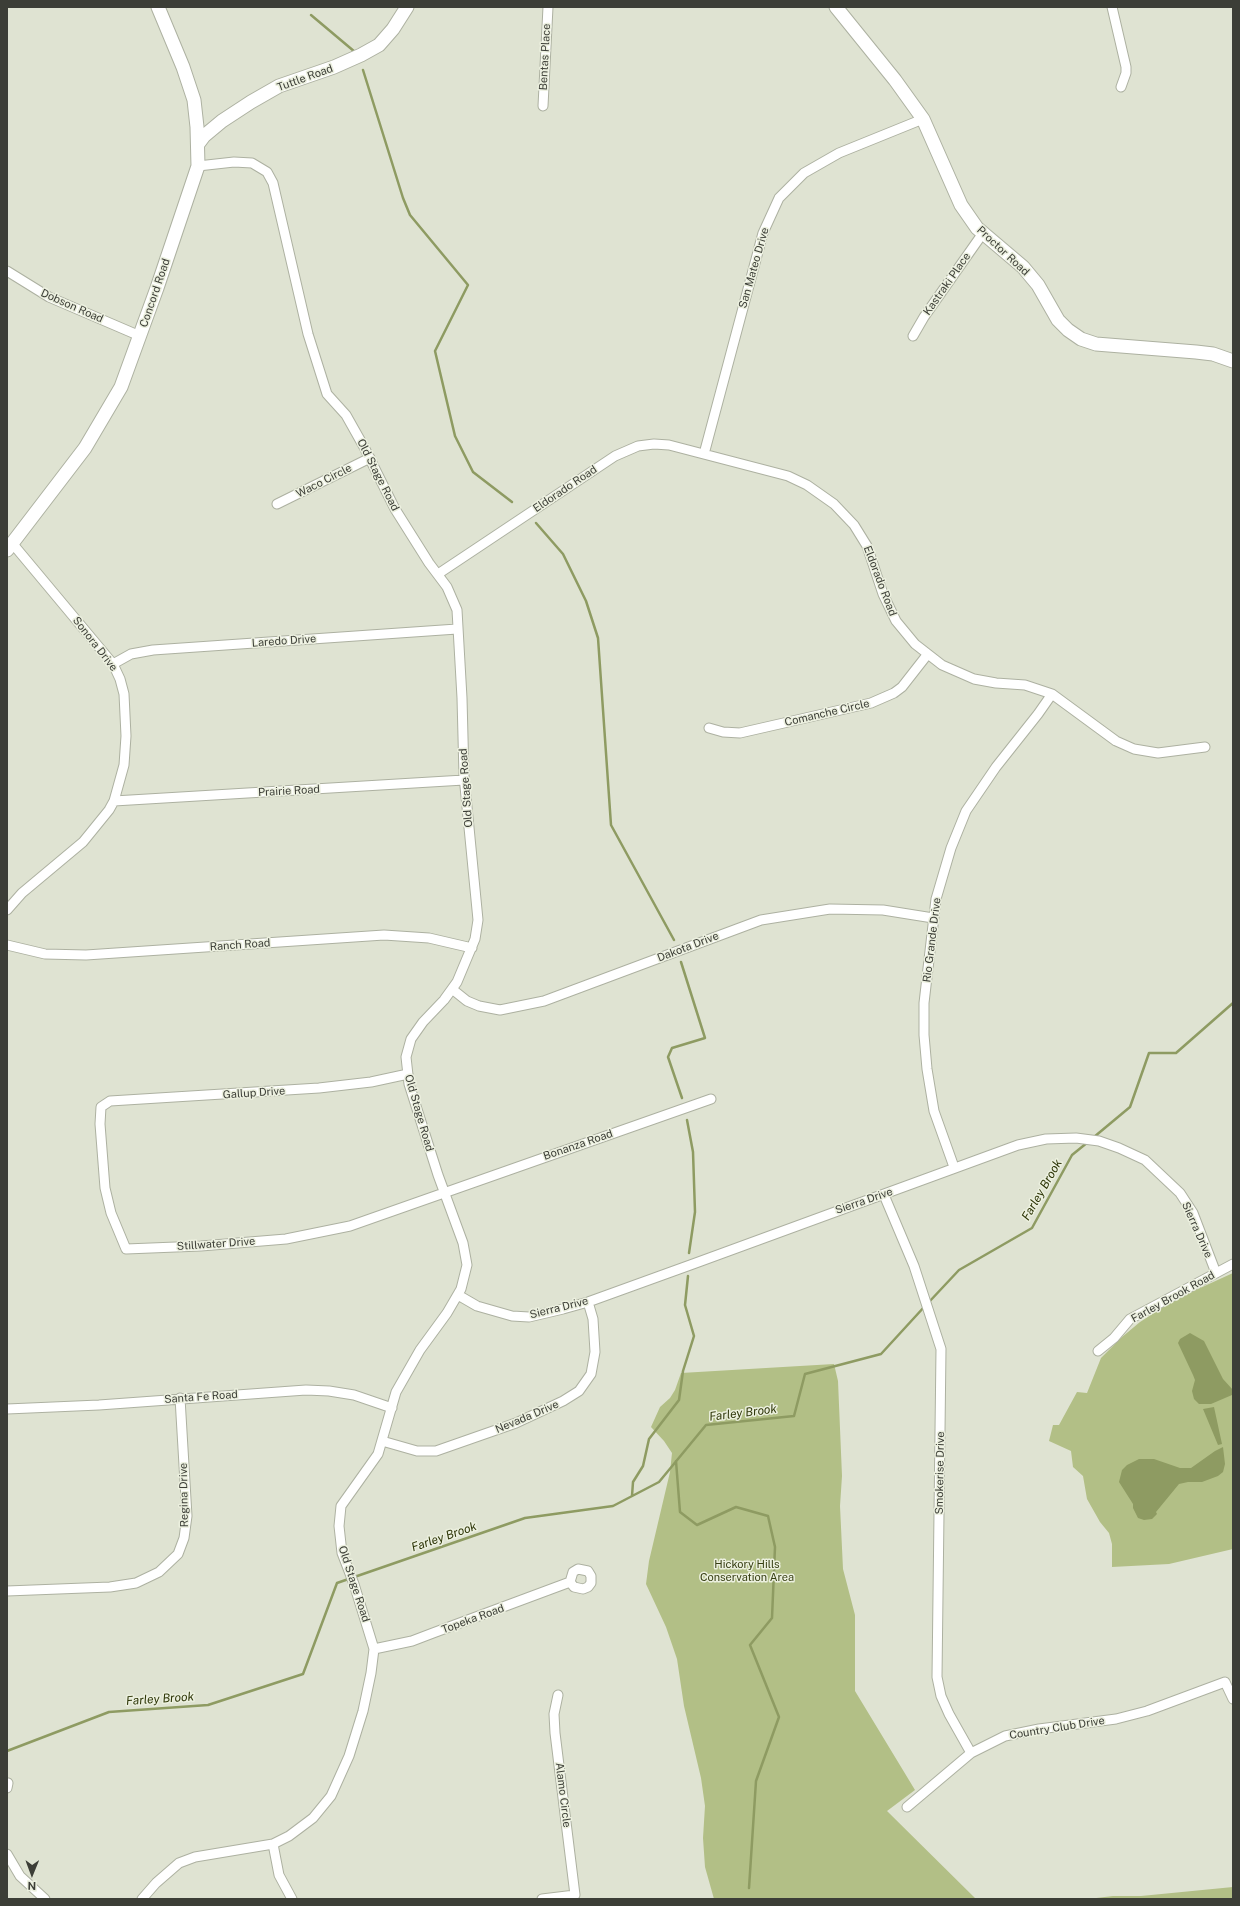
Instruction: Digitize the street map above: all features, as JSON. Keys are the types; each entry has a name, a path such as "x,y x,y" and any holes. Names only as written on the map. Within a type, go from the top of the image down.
{"main road":[{"name":"Concord Road","path":"10,547 89,442 121,387 198,166 198,144 194,100 183,68 158,7"},
{"name":"Tuttle Road","path":"198,144 204,136 222,121 279,86 334,67 379,45 393,29 407,7"},
{"name":"Proctor Road","path":"836,7 895,80 923,119 961,205 982,233 1022,267 1038,285 1058,320 1068,330 1081,339 1096,344 1213,354 1233,361"}],"street":[{"name":"Bentas Place","path":"543,106 548,7"},
{"path":"1112,7 1126,62 1126,73 1121,87"},
{"name":"San Mateo Drive","path":"704,454 762,233 779,198 804,173 839,153 923,119"},
{"name":"Old Stage Road","path":"142,1899 156,1883 179,1863 195,1857 273,1844 289,1836 313,1818 331,1796 349,1756 363,1711 371,1673 374,1649 356,1591 342,1553 339,1526 341,1506 378,1454 396,1392 417,1356 458,1295 461,1289 467,1264 463,1243 444,1192 409,1084 406,1057 411,1039 422,1022 457,982 472,948 478,920 464,780 462,698 457,610 447,587 395,509 370,458 346,415 327,394 308,334 273,183 267,172 252,163 234,162 198,166"},
{"name":"Kastraki Place","path":"913,336 924,317 982,233"},
{"name":"Dobson Road","path":"7,271 49,297 140,336"},
{"name":"Eldorado Road","path":"438,574 607,461 631,448 647,444 662,444 798,480 834,504 854,524 867,546 883,594 896,621 909,638 927,655 949,669 974,679 996,683 1025,685 1052,694 1116,741 1134,749 1158,753 1205,746"},
{"name":"Waco Circle","path":"278,504 370,458"},
{"name":"Sonora Drive","path":"7,910 22,893 90,835 114,801 124,765 126,717 123,686 113,664 10,547"},
{"name":"Laredo Drive","path":"113,664 131,654 153,650 457,629"},
{"name":"Comanche Circle","path":"709,728 723,732 740,733 871,703 894,693 902,687 927,655"},
{"name":"Rio Grande Drive","path":"954,1167 934,1111 927,1069 924,1035 924,1003 936,899 951,848 966,811 996,766 1038,714 1052,694"},
{"name":"Prairie Road","path":"114,801 464,780"},
{"name":"Dakota Drive","path":"452,989 467,1001 478,1006 500,1010 544,1001 761,920 823,910 856,909 884,910 933,918"},
{"name":"Ranch Road","path":"7,945 45,954 79,956 392,935 437,939 472,948"},
{"name":"Gallup Drive","path":"101,1107 110,1102 319,1088 371,1082 408,1074"},
{"name":"Bonanza Road","path":"444,1192 711,1099"},
{"name":"Stillwater Drive","path":"101,1107 100,1124 105,1188 111,1213 126,1249 201,1246 286,1239 350,1226 444,1192"},
{"name":"Sierra Drive","path":"458,1295 477,1306 512,1316 529,1317 588,1302 884,1195 954,1167 1018,1145 1046,1139 1076,1138 1099,1141 1145,1160 1180,1193 1193,1213 1216,1272"},
{"name":"Smokerise Drive","path":"884,1195 914,1266 941,1349 937,1677 941,1696 949,1714 971,1753"},
{"name":"Farley Brook Road","path":"1098,1351 1114,1338 1130,1319 1233,1264"},
{"name":"Nevada Drive","path":"382,1441 417,1451 436,1451 516,1423 563,1401 579,1391 590,1374 595,1352 593,1320 588,1302"},
{"name":"Santa Fe Road","path":"7,1409 99,1405 306,1390 329,1391 354,1395 392,1408"},
{"name":"Regina Drive","path":"7,1591 110,1587 136,1583 159,1572 178,1554 184,1538 187,1516 180,1398"},
{"name":"Topeka Road","path":"374,1649 412,1641 570,1582"},
{"name":"Country Club Drive","path":"907,1807 971,1753 1005,1736 1039,1729 1116,1719 1147,1711 1225,1682 1233,1699"},
{"name":"Alamo Circle","path":"542,1899 575,1895 555,1733 554,1714 558,1695"},
{"path":"273,1844 279,1875 292,1899"},
{"path":"7,1854 20,1876 45,1899"}],"green space":[{"path":"1233,1273 1233,1549 1169,1564 1112,1567 1112,1544 1109,1533 1100,1522 1087,1499 1083,1476 1073,1467 1071,1451 1049,1441 1053,1425 1059,1425 1077,1392 1087,1393 1101,1358 1122,1337 1140,1322 1176,1299"},
{"name":"Hickory Hills Conservation Area","path":"834,1364 838,1381 842,1476 840,1506 843,1569 855,1615 855,1691 915,1790 887,1811 976,1899 714,1899 705,1867 703,1838 705,1806 701,1778 684,1706 677,1659 666,1627 646,1584 649,1561 670,1472 672,1453 664,1441 651,1427 660,1407 670,1398 675,1390 681,1373"},
{"path":"1233,1887 1233,1899 1088,1899 1113,1896 1141,1896"}],"shaded area":[{"path":"1190,1333 1204,1341 1223,1379 1233,1390 1232,1395 1211,1404 1199,1404 1194,1399 1192,1391 1195,1380 1178,1343 1180,1339"},
{"path":"1214,1407 1222,1444 1218,1445 1203,1409"},
{"path":"1223,1447 1225,1464 1223,1472 1218,1476 1202,1482 1188,1482 1179,1484 1152,1519 1144,1520 1138,1518 1133,1508 1133,1504 1119,1482 1122,1470 1127,1465 1139,1459 1154,1459 1180,1468 1191,1468"}],"waterway":[{"path":"311,15 355,52"},
{"path":"363,70 403,198 410,215 468,285 435,351 455,436 473,472 512,502"},
{"path":"536,523 563,554 586,601 598,638 611,825 674,940"},
{"path":"681,962 705,1038 672,1048 668,1057 682,1098"},
{"name":"Farley Brook","path":"1094,1137 1130,1107 1149,1053 1176,1053 1233,1003"},
{"path":"687,1120 693,1152 695,1212 689,1253"},
{"name":"Farley Brook","path":"929,1302 959,1270 1032,1228 1072,1155 1088,1142"},
{"path":"632,1496 633,1482 643,1466 649,1439 679,1400 683,1371 694,1336 685,1305 688,1276"},
{"name":"Farley Brook","path":"7,1751 109,1712 208,1705 303,1674 337,1583 525,1518 613,1506 659,1482 706,1425 794,1416 805,1374 881,1354 925,1306"},
{"path":"676,1461 680,1512 697,1525 736,1507 768,1516 775,1547 772,1618 750,1645 779,1717 756,1781 749,1888"}]}
